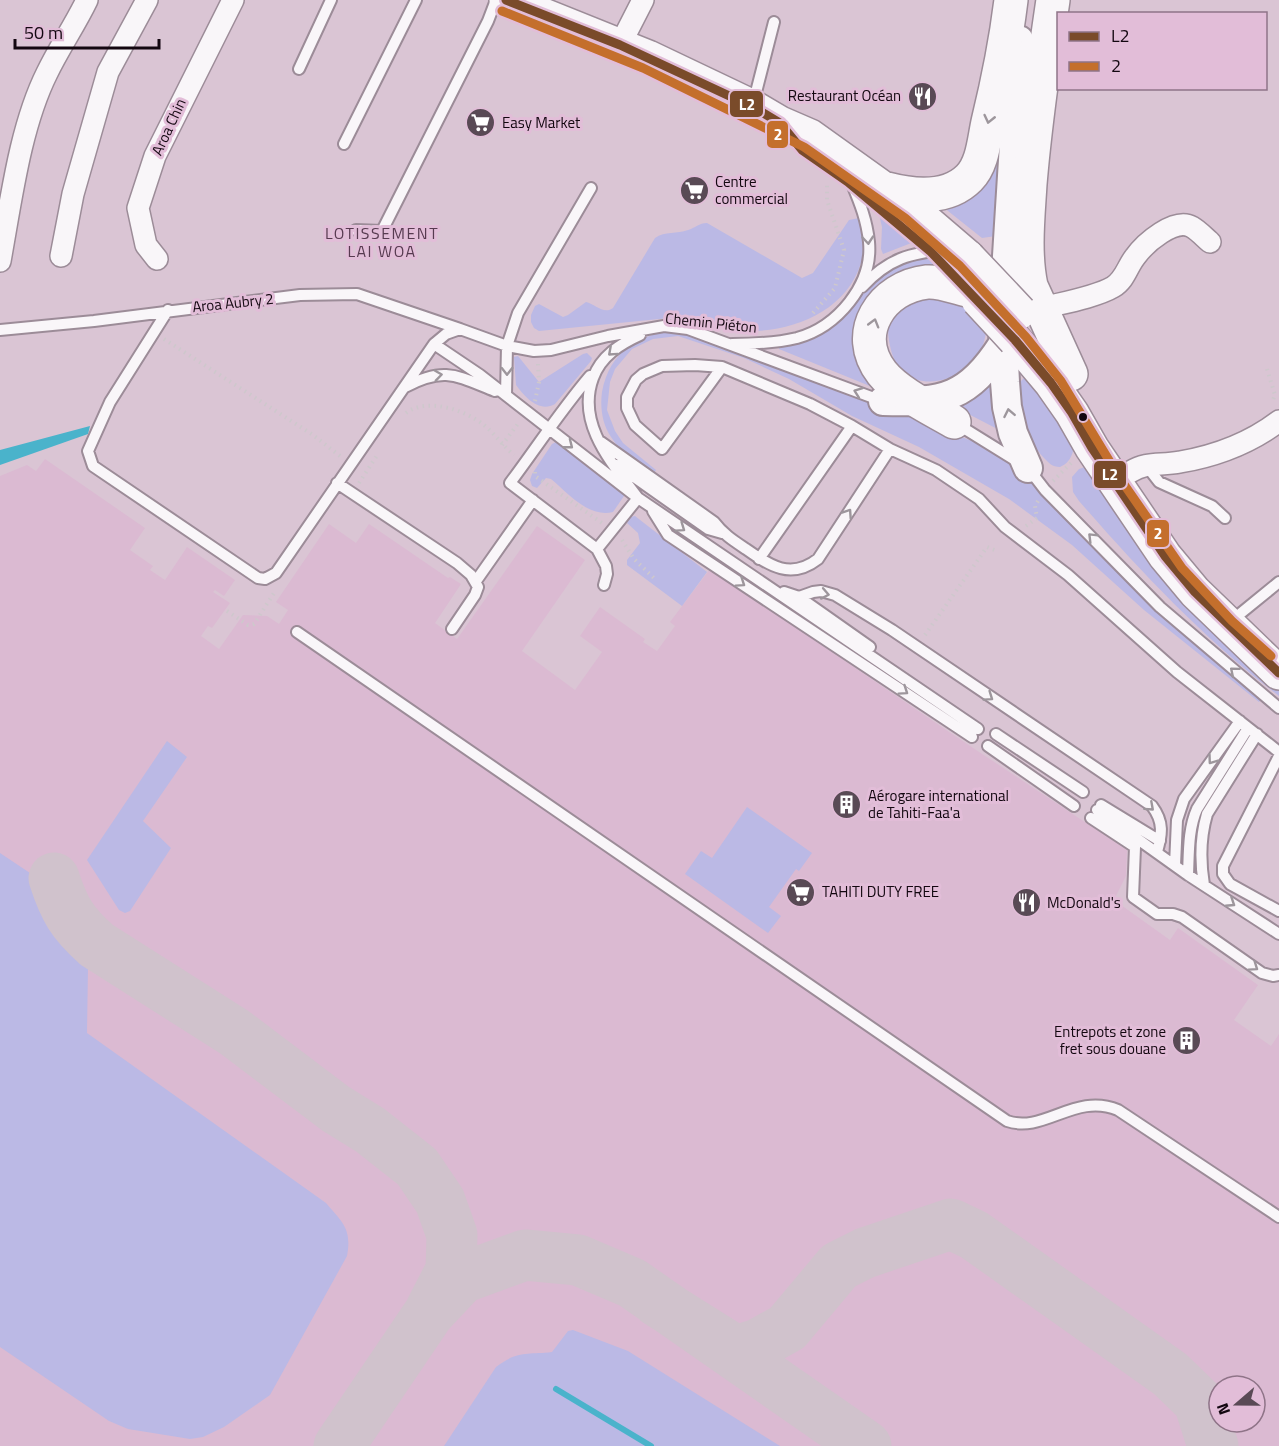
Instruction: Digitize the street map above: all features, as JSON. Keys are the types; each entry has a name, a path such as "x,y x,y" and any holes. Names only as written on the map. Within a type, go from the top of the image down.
{"main road":[{"path":"506,0 550,12 810,136 853,184 912,209 1020,326 1071,374 1138,468 1192,561 1241,613 1279,647"},
{"path":"853,184 915,196 933,195 969,178 979,163 998,80 1011,0"},
{"path":"1015,128 1013,111 1015,66 1024,0"},
{"path":"1040,0 1015,128 1006,261 1020,326 1092,448 1165,556 1195,592 1279,674"},
{"path":"1028,468 1013,433 1007,407 1020,326 1031,286 1028,211 1039,100 1053,0"},
{"path":"952,252 968,290"},
{"path":"954,422 891,381 877,364 871,343 873,319 886,300 907,287 928,282 941,283 968,290 1020,326"},
{"path":"883,401 920,402 948,396 966,387 990,364 1020,326"}],"street":[{"path":"0,261 14,179 31,116 46,74 87,0"},
{"path":"61,256 73,194 108,72 147,0"},
{"name":"Aroa Chin","path":"157,259 146,245 138,208 155,156 233,0"},
{"path":"620,45 643,0"},
{"path":"1020,326 1115,286 1124,277 1135,257 1150,241 1172,226 1183,224 1192,227 1210,243"},
{"path":"1138,468 1170,464 1224,451 1279,421"}],"lane":[{"path":"299,69 331,0"},
{"path":"345,144 416,0"},
{"path":"356,230 382,231 488,21 495,0"},
{"path":"766,115 774,22"},
{"path":"853,184 863,212 869,243 864,275 856,293"},
{"path":"506,395 507,346 518,313 591,188"},
{"path":"728,344 756,344 798,338 833,319 885,266 912,253 952,252"},
{"name":"Aroa Aubry 2","path":"0,330 94,321 300,295 357,294 507,346 534,351 551,351 608,336 664,326"},
{"path":"168,310 110,402 88,451 93,466 258,578 264,579 276,573 434,344 446,334 460,329"},
{"path":"604,585 607,574 606,566 597,549 510,483 569,400 611,352 620,345 664,326 688,329 883,401 954,422 1028,468 1045,490 1160,607 1279,708"},
{"path":"434,344 480,375 638,498 977,730"},
{"path":"722,367 662,449 635,425 627,408 627,397 631,386 643,374 662,366 722,367 810,404 890,449 936,470 979,499 1005,527 1068,576 1177,672 1249,728 1278,759 1223,866 1223,874 1230,884 1279,911"},
{"path":"596,370 589,389 587,406 590,418 598,440 609,459 638,498"},
{"path":"402,389 418,380 445,373 460,376 506,395"},
{"path":"759,559 852,426"},
{"path":"598,440 714,522 722,533 766,564 792,570 810,565 818,559 890,449"},
{"path":"609,459 708,529 722,533"},
{"path":"1138,468 1159,482 1212,506 1225,518"},
{"path":"336,483 457,563 476,581 478,587 475,595 452,629"},
{"path":"597,549 638,498"},
{"path":"476,581 533,500"},
{"path":"650,506 668,535 977,730"},
{"path":"1241,613 1279,582"},
{"path":"770,587 799,597 977,730"},
{"path":"799,597 821,591 835,595 892,630 1152,806 1162,824 1159,847"},
{"path":"297,632 1006,1121 1016,1124 1029,1123 1085,1105 1106,1105 1118,1110 1279,1217"},
{"path":"1175,865 1177,820 1184,799 1249,728"},
{"path":"1188,875 1192,819 1249,728"},
{"path":"1204,885 1201,843 1207,814 1249,728"},
{"path":"992,740 1079,799"},
{"path":"1279,934 1188,875 1175,865 1159,847 1096,811 1135,847 1133,897 1157,914 1173,914 1182,917 1262,973 1279,975"}],"path":[{"path":"810,317 835,288 844,250 827,200 853,184"},
{"name":"Chemin Piéton","path":"721,324 741,328"},
{"path":"153,333 314,435 366,473"},
{"path":"1267,369 1275,395"},
{"path":"401,420 407,411 424,405 450,408 484,425 517,458 535,450 535,476 612,530 623,541 634,559 654,578"},
{"path":"352,493 383,447"},
{"path":"921,641 987,547 997,552"},
{"path":"227,611 248,625 254,624 278,587"}],"shaded area":[{"path":"1004,148 996,236 982,238 943,207 982,180 996,165"},
{"path":"878,201 919,236 919,240 883,254 881,249 882,227 876,202"},
{"path":"859,218 865,246 854,279 833,304 820,313 789,326 749,331 699,319 679,317 539,331 531,322 535,306 539,304 563,317 586,302 603,310 613,308 655,238 663,234 684,231 707,223 802,278 813,273 849,220"},
{"path":"937,254 948,270 882,297 887,393 779,349 780,342 836,323 879,275 899,261"},
{"path":"954,295 986,330 982,348 972,362 959,373 943,380 927,381 911,378 899,367 891,350 888,333 890,320 908,297"},
{"path":"678,329 701,334 987,447 1009,458 1149,602 1263,698 1259,702 1144,610 1072,545 1009,499 919,447 852,416 789,379 744,358 678,336 653,339 632,349 615,369 610,382 607,410 615,431 623,443 656,470 654,473 625,453 615,443 602,415 602,392 612,365 628,347 651,335"},
{"path":"587,353 592,358 591,361 555,404 543,407 538,405 528,399 516,385 514,357 518,356 539,382"},
{"path":"1000,364 1007,434 951,405"},
{"path":"1025,377 1032,378 1075,434 1071,458 1060,467 1049,463 1044,458 1028,432 1020,382"},
{"path":"90,426 88,434 0,465 0,450"},
{"path":"556,442 624,492 624,496 613,512 604,513 587,508 551,479 546,478 537,488 532,486 530,480 532,474 552,444"},
{"path":"45,459 145,528 130,550 153,566 150,570 165,580 187,547 235,580 224,596 215,590 213,592 230,603 212,628 208,626 201,636 219,649 243,615 267,616 279,624 288,610 276,602 329,524 356,543 369,524 448,578 461,584 435,623 457,639 537,526 585,560 522,651 575,690 602,652 580,636 600,607 645,639 643,642 657,651 675,626 670,622 710,569 1127,850 1126,876 1114,900 1170,940 1178,928 1258,985 1234,1020 1271,1046 1279,1034 1279,1446 0,1446 0,476 27,465 36,471"},
{"path":"1085,467 1279,674 1279,696 1251,674 1174,604 1079,501 1073,492 1072,477 1079,469"},
{"path":"635,516 707,572 682,606 627,565 627,560 640,543 638,533 627,523 631,517"},
{"path":"167,741 187,757 143,821 171,848 130,911 125,913 119,910 87,860"},
{"path":"747,807 812,853 799,871 796,869 769,907 781,916 768,933 685,874 701,851 712,858"},
{"path":"0,853 36,877 55,920 88,967 87,1033 326,1203 345,1227 348,1239 347,1256 270,1395 224,1427 203,1437 190,1439 128,1429 109,1421 0,1347"},
{"path":"573,1330 628,1351 780,1446 444,1446 496,1367 517,1356 552,1352 568,1331"}],"waterway":[{"path":"556,1389 651,1446"}],"taxiway":[{"path":"54,878 70,915 81,930 97,945 234,1032 336,1109 370,1130 417,1167 440,1201 452,1235 451,1270 431,1309"},
{"path":"658,1302 736,1351 758,1344 787,1328 839,1266 865,1253 951,1224 974,1235 1170,1374 1199,1402 1213,1446"},
{"path":"339,1446 429,1313 462,1278 525,1255 578,1260 632,1283 866,1446"}],"transit line":[{"name":"L2","path":"506,0 620,45 753,107 780,123 802,150 848,182 930,251 1015,340 1051,383 1165,556 1195,592 1279,673"},
{"name":"2","path":"502,11 643,68 804,147 905,218 960,266 1026,337 1061,381 1121,480 1182,568 1232,621 1271,656"}],"place":[{"name":"Restaurant Océan","path":"922,96"},
{"name":"Easy Market","path":"481,123"},
{"name":"Centre commercial","path":"694,191"},
{"name":"Aérogare international de Tahiti-Faa'a","path":"847,805"},
{"name":"TAHITI DUTY FREE","path":"801,892"},
{"name":"McDonald's","path":"1026,903"},
{"name":"Entrepots et zone fret sous douane","path":"1187,1041"}],"district":[{"name":"LOTISSEMENT LAI WOA","path":"382,242"}]}
